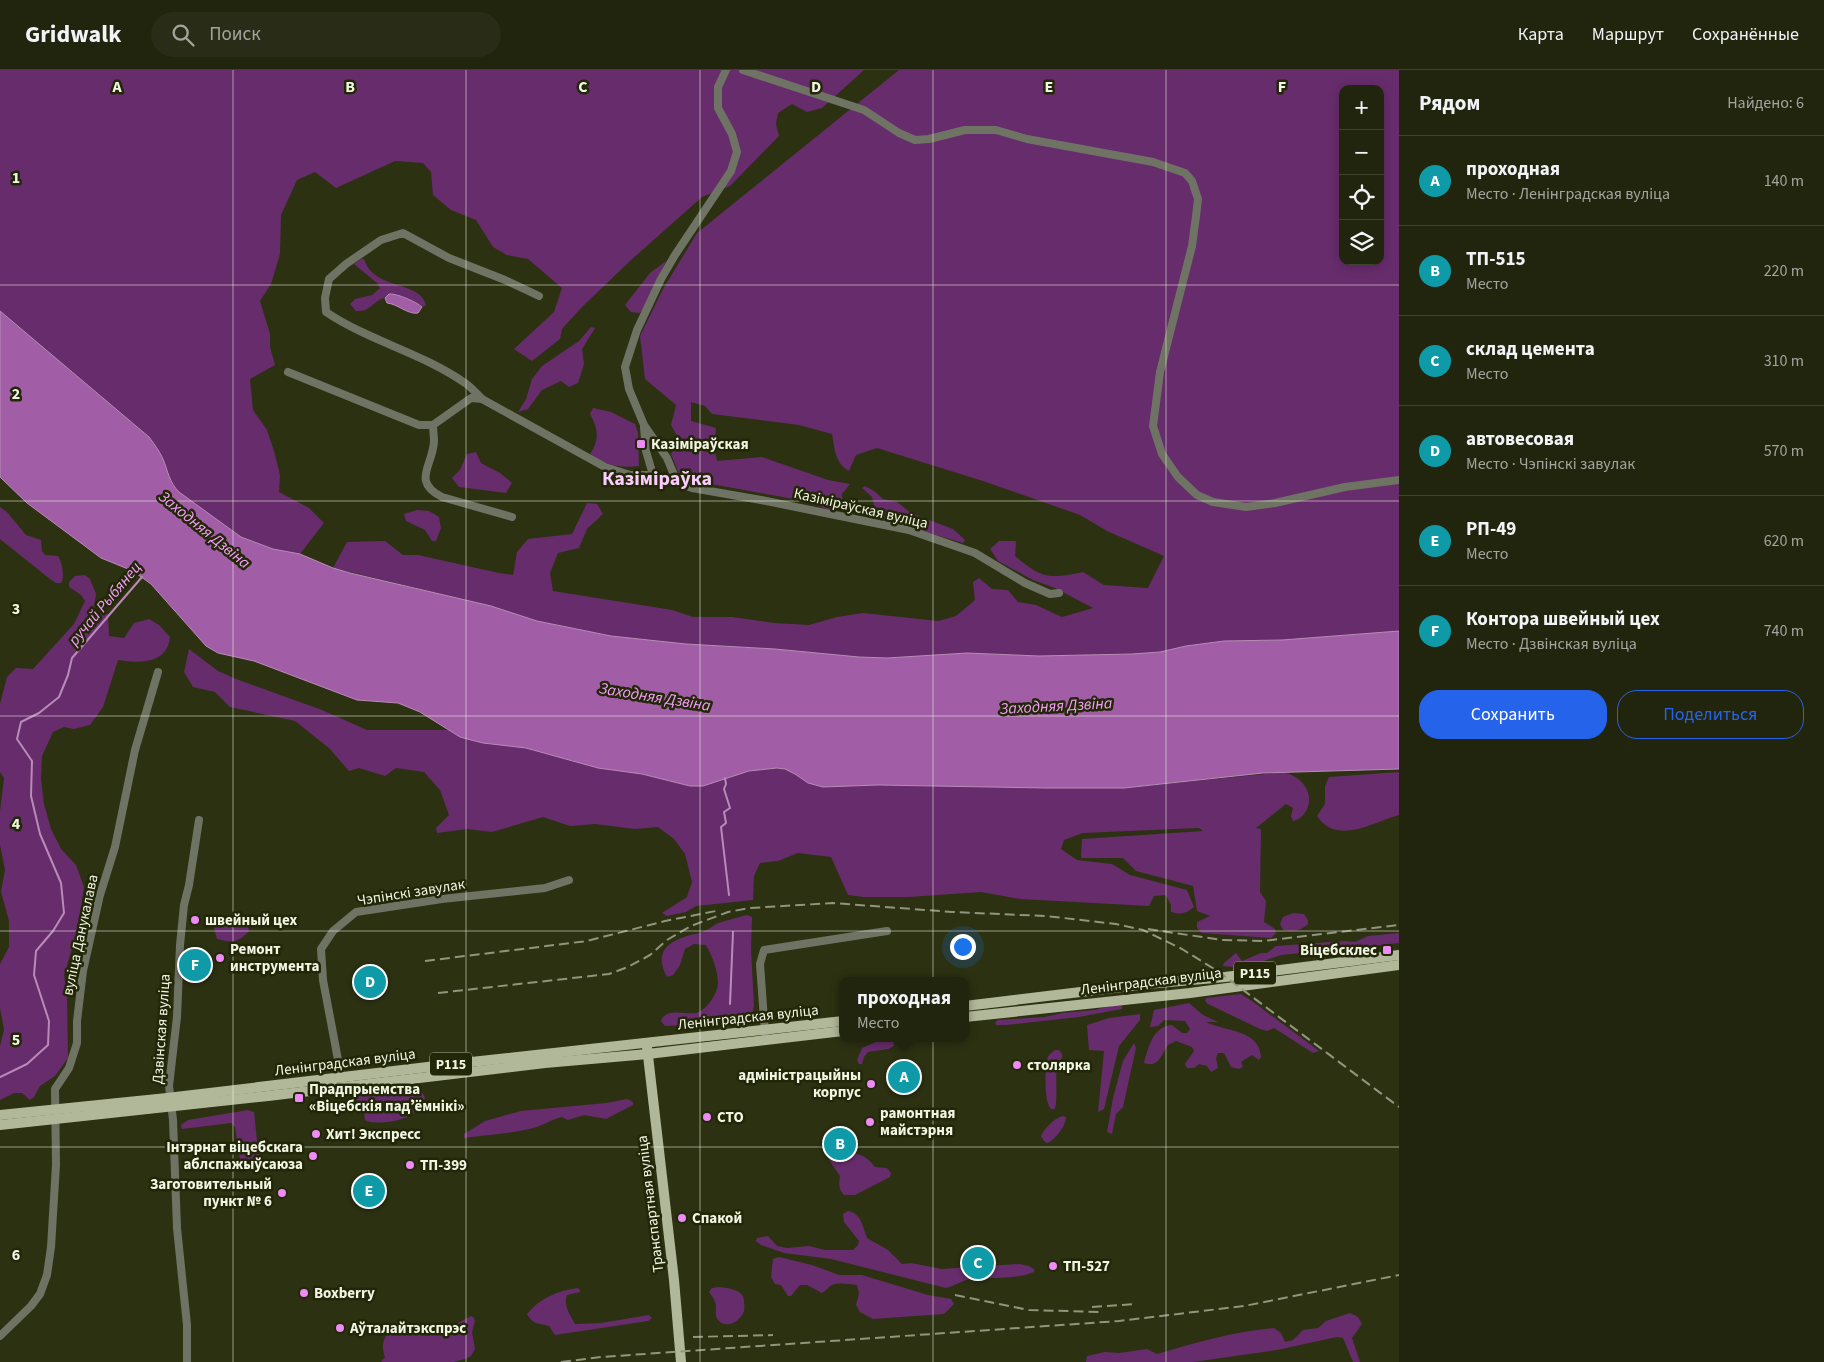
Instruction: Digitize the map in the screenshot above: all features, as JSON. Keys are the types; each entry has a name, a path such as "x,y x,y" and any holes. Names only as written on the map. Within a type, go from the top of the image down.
{"main road":[{"name":"Ленінградская вуліца","path":"969,1006 1147,984 1225,977 1399,955"},
{"name":"Ленінградская вуліца","path":"969,1018 1190,993 1399,965"},
{"name":"Ленінградская вуліца","path":"765,1036 839,1022"},
{"name":"Ленінградская вуліца","path":"0,1115 56,1114 342,1082 545,1063 765,1036 839,1031"},
{"name":"Транспартная вуліца","path":"647,1049 674,1280 681,1362"},
{"name":"Ленінградская вуліца","path":"0,1125 56,1114"}],"street":[{"path":"677,482 667,458 644,425 630,389 625,367 637,330 661,280 675,255 731,171 737,152 732,134 718,108 718,87 726,70"},
{"path":"743,70 864,110 899,133 915,140 929,139 965,130 996,130 1027,139 1153,162 1185,173 1192,181 1198,199 1196,216 1192,246 1160,372 1153,426 1162,454 1178,478 1196,495 1213,502 1246,507 1275,503 1345,487 1399,480"},
{"name":"Казіміраўская вуліца","path":"538,296 449,258 403,232 381,240 346,264 329,279 325,298 326,312 339,321 412,353 466,383 482,399 605,467 630,475 653,475 692,488 778,503 909,530 975,553 1025,583 1050,594 1059,593"},
{"path":"288,372 419,425 433,425 471,398 482,399"},
{"path":"433,425 434,442 426,474 426,483 431,492 442,497 512,517"},
{"path":"644,425 646,451 653,475"},
{"name":"вуліца Данукалава","path":"0,1336 40,1294 47,1274 51,1248 56,1165 55,1089 69,1068 77,1043 77,1020 83,971 100,895 115,847 135,750 158,672"},
{"name":"Дзвінская вуліца","path":"187,1362 187,1325 177,1228 169,1086 177,1017 184,905 190,885 199,820"},
{"name":"Чэпінскі завулак","path":"342,1082 323,980 321,949 333,931 356,912 442,898 545,888 569,880"},
{"path":"765,1036 760,964 764,950 887,931"},
{"path":"1147,984 1147,997"}],"shaded area":[{"path":"0,70 864,70 822,108 807,112 792,104 778,113 776,124 779,136 730,186 702,197 630,261 581,308 562,329 560,339 532,361 514,349 554,312 562,288 528,259 507,255 493,247 476,220 451,210 433,195 431,172 423,163 395,161 336,188 315,172 297,180 281,215 280,254 271,284 260,301 270,334 270,347 275,365 250,379 253,410 267,430 274,451 280,475 279,492 309,508 324,523 300,554 273,549 241,537 179,492 172,485 167,469 149,437 0,311"},
{"path":"899,70 1399,70 1399,631 1282,640 1224,641 1186,646 1160,652 1132,654 1039,656 967,653 887,658 859,657 775,649 686,644 611,636 537,621 491,606 333,568 347,542 385,541 403,555 418,555 513,575 517,552 528,539 572,534 587,503 597,504 603,514 587,529 579,548 558,553 550,573 553,591 672,610 693,617 732,617 774,623 809,625 837,617 863,613 938,621 956,616 975,600 973,582 979,578 992,589 1008,590 1018,602 1036,605 1062,617 1093,608 1055,588 1033,580 998,561 990,549 999,541 1016,541 1015,556 1039,573 1062,576 1083,572 1104,585 1148,588 1164,556 1107,531 1080,515 986,482 877,448 856,455 849,471 838,460 832,434 799,425 712,414 705,406 691,402 691,421 716,428 714,447 717,461 762,457 828,480 850,484 842,494 842,508 829,510 804,501 717,485 692,483 679,474 671,454 680,441 671,425 676,405 645,379 640,336 663,289 697,233"},
{"path":"364,259 369,269 377,276 415,292 422,297 426,305 422,307 389,294 366,310 356,311 350,304 355,299 372,295 380,288 377,283 354,264"},
{"path":"666,261 644,310 639,313 631,312 625,305 650,273"},
{"path":"591,327 595,328 582,349 584,364 578,383 569,387 561,381 542,390 528,409 518,412 526,399 532,379 542,366 579,341"},
{"path":"593,408 611,412 635,424 638,433 639,466 625,467 613,465 590,454 597,439 595,424 590,414"},
{"path":"476,452 481,463 500,473 512,483 506,493 459,487 452,478 460,470 467,454"},
{"path":"865,486 883,499 897,502 911,513 953,529 965,540 963,543 885,520 876,512 872,497 862,488"},
{"path":"0,507 7,512 26,535 41,540 42,551 45,555 58,556 63,570 61,583 56,583 50,579 0,539"},
{"path":"417,510 429,511 439,517 441,528 436,541 432,541 425,530 406,521 404,514"},
{"path":"85,575 90,579 96,594 94,607 98,614 108,614 109,636 124,638 134,623 149,619 159,625 170,637 164,653 158,657 135,662 118,660 103,707 90,725 74,729 64,727 53,732 42,756 41,779 44,804 51,829 61,849 76,865 84,887 77,932 64,975 67,995 68,1058 55,1076 40,1086 34,1097 30,1100 22,1093 14,1093 0,1100 0,1046 4,1030 0,1008 0,964 9,947 9,921 1,892 5,870 0,845 0,811 4,778 0,772 0,704 7,677 16,668 33,669 74,624 85,601 81,595 69,587 69,582 75,576"},
{"path":"189,649 218,671 322,710 367,730 449,730 460,737 483,743 526,748 598,768 642,774 690,786 749,771 777,768 785,769 808,783 823,787 878,785 1124,788 1284,772 1302,783 1309,795 1309,801 1306,811 1298,819 1293,821 1291,816 1293,808 1286,804 1256,828 1261,829 1260,892 1266,901 1264,922 1275,929 1276,933 1271,938 1202,933 1197,928 1197,922 1210,916 1197,911 1193,886 1136,871 1123,858 1081,858 1082,839 1203,831 1199,828 1083,833 1064,840 1061,849 1077,860 1112,864 1130,875 1187,890 1194,907 1184,913 1171,912 1171,905 1166,895 1154,896 1149,906 1020,899 981,892 909,897 863,897 848,895 831,857 798,853 778,861 760,863 754,876 753,900 696,906 686,912 667,916 662,913 687,897 692,882 685,854 674,839 658,827 635,829 595,824 570,826 543,817 492,832 467,829 437,833 436,828 449,815 440,790 424,772 396,768 385,776 359,768 349,771 329,748 295,721 230,707 215,692 193,687 184,672"},
{"path":"1399,772 1399,815 1345,831 1325,825 1317,816 1325,804 1325,786 1329,777"},
{"path":"1293,913 1304,914 1308,924 1299,930 1283,930 1280,924 1283,917"},
{"path":"747,915 752,917 751,949 754,1006 752,1014 747,1017 704,1024 665,1026 661,1021 667,1014 676,1012 696,1013 700,1011 708,1005 718,987 717,973 706,945 694,944 685,949 680,965 673,975 667,977 663,969 662,956 667,946 689,935 700,933 716,924"},
{"path":"230,918 242,921 248,925 249,931 235,941 217,939 214,928 218,921"},
{"path":"1399,933 1399,943 1281,955 1252,965 1223,966 1236,953 1242,961 1261,953 1267,953 1276,946 1345,941 1355,942 1368,936"},
{"path":"1241,994 1319,1051 1313,1053 1274,1028 1267,1031 1260,1029 1205,1001 1206,998"},
{"path":"1189,1003 1203,1015 1218,1022 1206,1022 1248,1036 1259,1048 1261,1057 1259,1060 1252,1055 1241,1062 1243,1067 1239,1069 1231,1067 1224,1053 1218,1053 1216,1058 1218,1068 1211,1072 1207,1066 1199,1064 1194,1068 1187,1068 1185,1064 1194,1051 1192,1047 1176,1041 1168,1045 1156,1062 1153,1064 1144,1063 1152,1039 1160,1029 1172,1025 1182,1033 1187,1033 1190,1029 1185,1021 1164,1020 1158,1026 1150,1027 1154,1010"},
{"path":"1118,1004 1122,1006 1122,1009 1079,1017 1006,1025 995,1024 997,1020 1045,1017 1062,1013 1094,1010"},
{"path":"1140,1014 1140,1020 1119,1046 1104,1109 1098,1112 1104,1051 1089,1050 1087,1025 1109,1018"},
{"path":"876,1042 893,1042 894,1046 888,1049 868,1052 862,1064 859,1064 857,1060 862,1048"},
{"path":"1134,1043 1136,1048 1123,1107 1116,1114 1112,1134 1107,1132 1113,1098 1123,1061"},
{"path":"1055,1050 1059,1050 1062,1058 1057,1064 1055,1109 1051,1109 1046,1093 1046,1071 1048,1057"},
{"path":"421,1090 425,1098 413,1106 415,1110 412,1114 400,1120 376,1123 365,1120 365,1104 355,1100 353,1097 355,1096"},
{"path":"627,1099 633,1102 633,1105 606,1119 584,1115 568,1120 562,1117 538,1127 521,1131 464,1138 464,1134 485,1121 521,1111 606,1103"},
{"path":"248,1110 254,1112 259,1160 251,1166 244,1165 240,1160 235,1127 231,1123 182,1129 181,1125 188,1120"},
{"path":"1063,1116 1066,1117 1066,1121 1060,1132 1047,1143 1044,1141 1041,1136 1045,1130 1053,1121"},
{"path":"840,1152 860,1155 868,1159 875,1167 887,1168 891,1173 890,1177 855,1195 844,1195 839,1186 840,1176 829,1160 829,1155"},
{"path":"848,1211 859,1218 867,1238 888,1250 902,1264 911,1263 942,1269 1019,1264 1029,1266 1034,1269 1034,1272 1011,1277 968,1280 946,1288 831,1259 784,1253 761,1245 756,1241 757,1238 768,1236 777,1246 787,1248 809,1246 825,1250 853,1250 859,1241 844,1222 843,1214"},
{"path":"779,1257 812,1265 839,1275 862,1275 928,1295 951,1299 954,1304 944,1314 873,1319 860,1312 856,1305 859,1293 857,1285 835,1284 822,1293 807,1285 800,1285 791,1296 788,1296 781,1285 775,1284 771,1277 773,1259"},
{"path":"718,1287 735,1290 743,1296 744,1311 740,1318 733,1323 722,1323 717,1319 716,1304 709,1292 712,1288"},
{"path":"578,1288 580,1292 567,1295 566,1299 568,1310 575,1324 601,1323 649,1315 652,1318 648,1321 555,1335 549,1326 534,1322 529,1318 527,1314 543,1300 563,1291"},
{"path":"1350,1313 1358,1317 1362,1324 1352,1338 1360,1362 1353,1362 1343,1338 1337,1337 1277,1350 1193,1362 1086,1362 1087,1356 1105,1352 1119,1353 1147,1349 1157,1354 1229,1335 1274,1328 1281,1333 1285,1342 1293,1340 1303,1330 1318,1328 1326,1321"},
{"path":"471,1316 475,1321 472,1332 475,1349 471,1356 453,1362 381,1362 385,1357 383,1345 387,1334 425,1331 434,1328 440,1323 458,1323"}],"water":[{"path":"389,294 406,298 422,307 418,313 407,311 387,303 385,298"},
{"name":"Заходняя Дзвіна","path":"0,311 149,437 160,453 171,480 179,492 241,537 273,549 300,554 350,573 491,606 537,621 611,636 686,644 775,649 859,657 887,658 967,653 1039,656 1132,654 1160,652 1186,646 1224,641 1282,640 1399,631 1399,769 1263,773 1124,788 1046,788 878,785 823,787 808,783 785,769 777,768 749,771 703,786 690,786 642,774 598,768 526,748 483,743 460,737 420,712 398,703 357,700 254,661 218,653 206,646 151,584 133,571 101,558 27,503 0,477"}],"waterway":[{"name":"ручай Рыбянец","path":"0,1077 27,1064 48,1045 49,1021 34,975 36,951 53,931 64,913 61,883 40,834 31,796 32,761 17,739 21,722 39,713 59,697 68,675 72,658 142,577"},
{"path":"725,778 726,784 724,789 730,808 724,812 726,823 721,827 729,895"},
{"path":"730,1004 733,932"}],"railway":[{"path":"438,993 609,974 628,967 650,955 667,940 691,926 728,912 750,908 833,903 952,912 1046,916 1116,924 1143,930 1182,949 1219,972 1399,1107"},
{"path":"425,961 587,941 665,921 716,911"},
{"path":"1148,929 1222,940 1263,941 1399,925"},
{"path":"561,1362 601,1357 1119,1321 1244,1306 1399,1275"},
{"path":"955,1295 1029,1310 1102,1312"},
{"path":"1092,1307 1135,1304"},
{"path":"693,1337 773,1335"}],"place":[{"name":"Казіміраўская","path":"641,444"},
{"name":"швейный цех","path":"195,920"},
{"name":"Віцебсклес","path":"1387,950"},
{"name":"Ремонт инструмента","path":"220,958"},
{"name":"Контора швейный цех","path":"195,965"},
{"name":"автовесовая","path":"370,982"},
{"name":"столярка","path":"1017,1065"},
{"name":"проходная","path":"904,1077"},
{"name":"адміністрацыйны корпус","path":"871,1084"},
{"name":"Прадпрыемства «Віцебскія падʼёмнікі»","path":"299,1098"},
{"name":"СТО","path":"707,1117"},
{"name":"рамонтная майстэрня","path":"870,1122"},
{"name":"Хит! Экспресс","path":"316,1134"},
{"name":"ТП-515","path":"840,1144"},
{"name":"Інтэрнат віцебскага аблспажыўсаюза","path":"313,1156"},
{"name":"ТП-399","path":"410,1165"},
{"name":"РП-49","path":"369,1191"},
{"name":"Заготовительный пункт № 6","path":"282,1193"},
{"name":"Спакой","path":"682,1218"},
{"name":"склад цемента","path":"978,1263"},
{"name":"ТП-527","path":"1053,1266"},
{"name":"Boxberry","path":"304,1293"},
{"name":"Аўталайтэкспрэс","path":"340,1328"}],"district":[{"name":"Казіміраўка","path":"657,478"}]}
